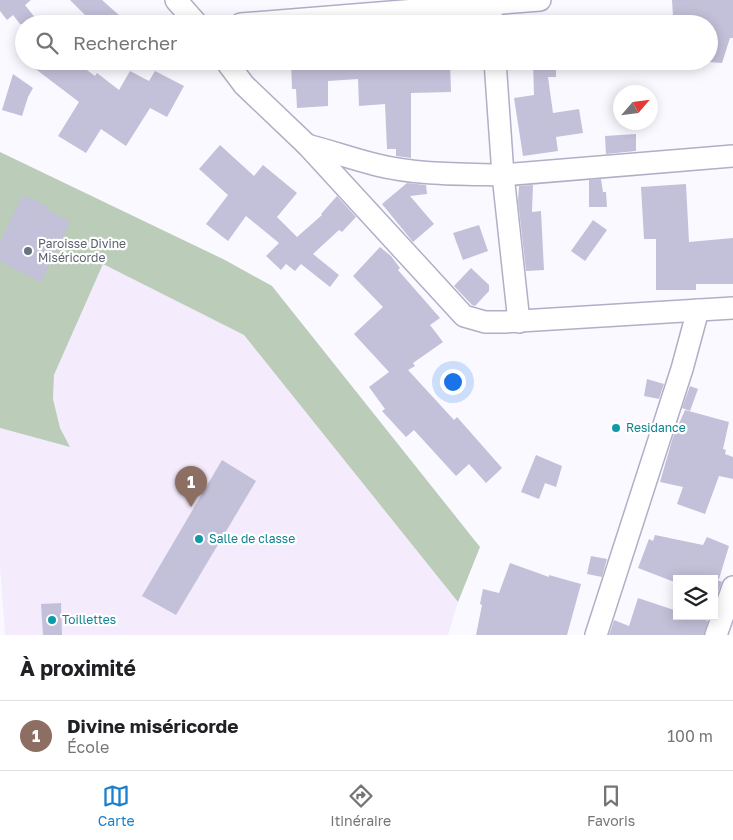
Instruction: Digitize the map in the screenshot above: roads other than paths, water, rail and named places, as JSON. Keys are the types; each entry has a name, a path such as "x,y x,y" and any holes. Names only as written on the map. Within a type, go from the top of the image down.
{"street":[{"path":"176,0 189,15"},
{"path":"391,15 491,9 540,0"},
{"path":"233,70 244,85 307,145 464,316 485,322 520,322 733,308"},
{"path":"496,70 503,175 520,322"},
{"path":"307,145 378,165 420,171 503,175 733,156"},
{"path":"596,635 682,369 698,310"},
{"path":"716,635 733,587"}],"place":[{"name":"Paroisse Divine Miséricorde","path":"28,251"},
{"name":"Residance","path":"616,428"},
{"name":"Divine miséricorde","path":"191,507"},
{"name":"Salle de classe","path":"199,539"},
{"name":"Toillettes","path":"52,620"}]}
